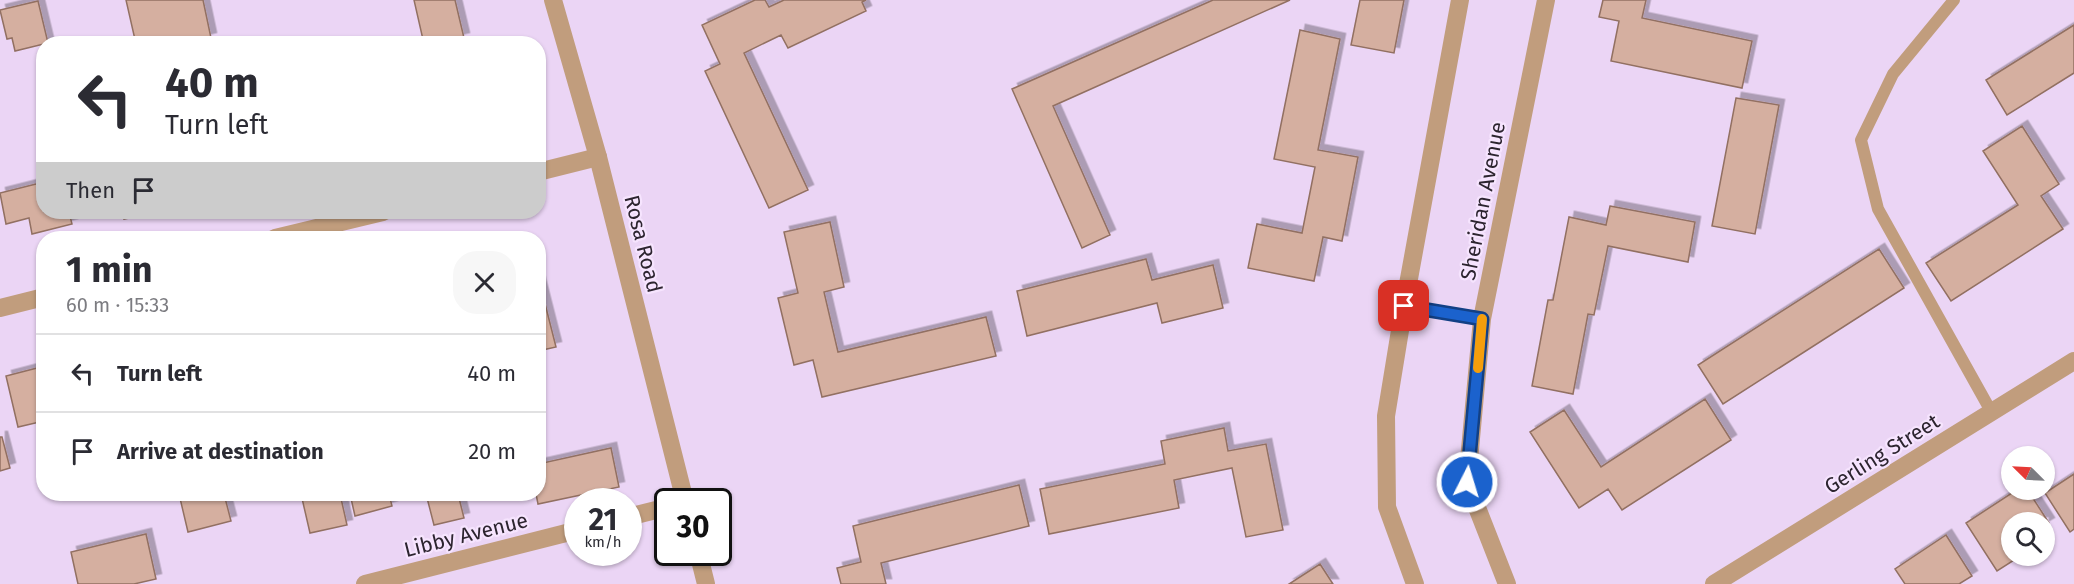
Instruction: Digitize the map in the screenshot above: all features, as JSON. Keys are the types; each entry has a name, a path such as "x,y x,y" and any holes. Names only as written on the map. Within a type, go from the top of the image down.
{"street":[{"name":"Rosa Road","path":"553,0 598,157 682,488"},
{"path":"1415,584 1387,507 1386,416 1460,0"},
{"name":"Sheridan Avenue","path":"1507,584 1467,482 1482,319 1546,0"},
{"path":"546,170 598,157"},
{"path":"304,231 354,219"},
{"path":"0,308 36,299"},
{"name":"Gerling Street","path":"1714,584 2074,361"},
{"name":"Libby Avenue","path":"365,584 564,534"},
{"path":"702,566 706,584"}],"lane":[{"path":"1954,0 1893,74 1861,140 1878,209 1992,413"},
{"path":"1404,306 1482,319"}],"building":[{"path":"126,0 203,0 211,36 134,36"},
{"path":"414,0 455,0 464,36 422,36"},
{"path":"755,0 765,0 769,7 784,0 866,0 862,2 866,11 788,48 781,35 744,53 808,190 769,208 705,71 720,64 702,25"},
{"path":"1213,0 1290,0 1053,106 1110,235 1082,248 1012,89"},
{"path":"1360,0 1404,0 1394,53 1351,45"},
{"path":"1603,0 1646,0 1642,18 1752,41 1742,88 1611,61 1619,21 1599,17"},
{"path":"38,1 46,36 36,36 36,46 15,51 12,38 7,39 0,10"},
{"path":"2074,25 2074,73 2007,115 1986,80"},
{"path":"1300,30 1340,39 1318,150 1358,157 1342,241 1323,237 1314,281 1248,268 1257,224 1302,233 1315,167 1274,159"},
{"path":"1736,98 1779,105 1755,234 1712,226"},
{"path":"2022,126 2059,184 2041,196 2063,229 1951,301 1926,263 2018,205 1983,151"},
{"path":"36,184 36,219 71,219 72,224 36,231 32,234 29,218 6,224 0,193"},
{"path":"1610,206 1695,222 1688,262 1608,246 1594,315 1588,314 1573,394 1532,386 1548,300 1553,300 1569,217 1606,225"},
{"path":"830,222 844,287 824,292 838,352 986,317 996,356 822,397 813,360 794,365 778,298 798,293 784,232"},
{"path":"1879,249 1904,288 1723,404 1698,365"},
{"path":"1146,259 1152,280 1213,265 1223,308 1162,323 1157,303 1027,336 1017,291"},
{"path":"546,308 556,347 546,349"},
{"path":"36,368 36,423 18,427 6,376"},
{"path":"1705,399 1731,440 1622,510 1608,489 1579,508 1530,432 1564,410 1601,467"},
{"path":"1224,428 1228,451 1266,444 1283,530 1246,537 1232,468 1174,480 1179,508 1049,534 1040,489 1165,464 1161,441"},
{"path":"0,437 2,437 10,468 0,471"},
{"path":"611,448 619,487 564,488 564,499 538,504 537,501 546,501 546,462"},
{"path":"2074,474 2074,529 2070,532 2049,500 2055,500 2055,486"},
{"path":"1019,485 1029,526 881,563 886,584 841,584 837,568 861,562 853,526"},
{"path":"2001,500 2034,500 2042,512 2001,512 2001,566 2005,566 1997,571 1966,523"},
{"path":"181,501 226,501 231,521 188,532"},
{"path":"303,501 342,501 347,525 310,533"},
{"path":"352,501 391,501 392,506 355,516"},
{"path":"428,501 460,501 464,518 434,525"},
{"path":"146,534 156,579 134,584 78,584 71,552"},
{"path":"1946,535 1972,576 1959,584 1905,584 1895,569"},
{"path":"1320,564 1333,584 1289,584"}],"slow traffic":[{"path":"1478,368 1482,319"}],"route":[{"path":"1404,306 1482,319 1467,482"}]}
